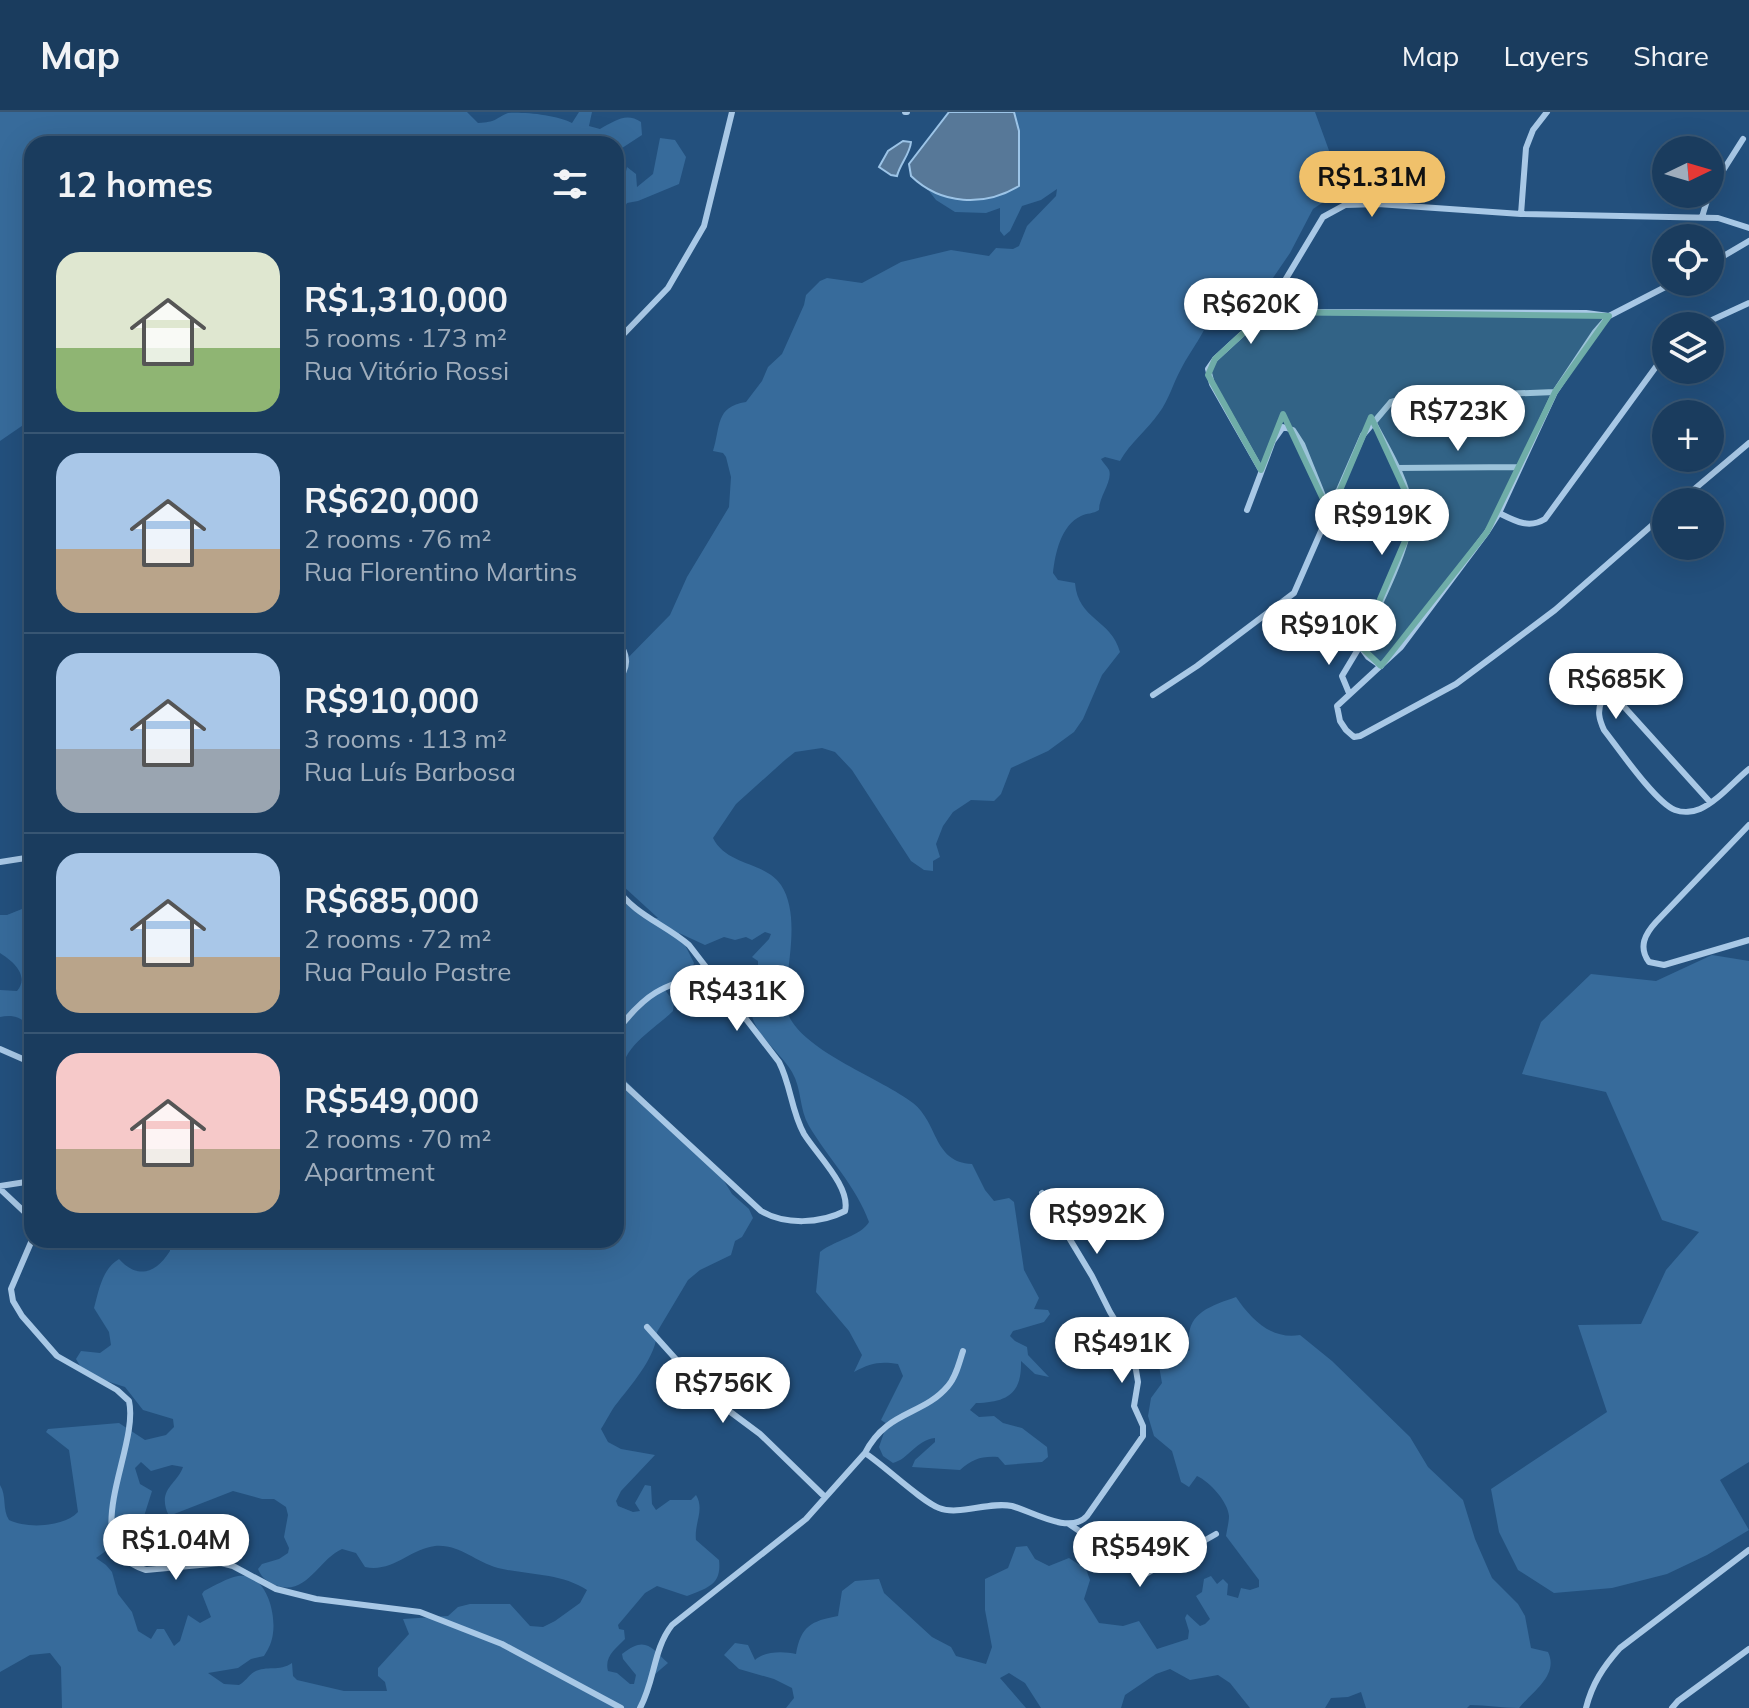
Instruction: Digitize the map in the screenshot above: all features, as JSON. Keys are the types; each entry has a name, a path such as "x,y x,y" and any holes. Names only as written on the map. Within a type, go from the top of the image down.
{"street":[{"path":"624,334 668,288 704,226 732,112"},
{"path":"1521,214 1526,148 1533,130 1547,112"},
{"path":"1724,169 1743,139"},
{"path":"1261,470 1212,384 1208,369 1266,312 1323,217 1332,210 1345,205 1378,204 1521,214 1702,217 1734,222 1749,228"},
{"path":"1702,217 1705,208"},
{"path":"1724,256 1749,241"},
{"path":"1652,293 1609,316 1555,392 1499,513 1417,628 1337,706 1337,712 1350,735 1360,736 1456,684 1555,610 1652,525"},
{"path":"1724,314 1749,303"},
{"path":"1266,312 1586,313 1609,316"},
{"path":"1499,513 1528,524 1537,524 1545,519 1652,372"},
{"path":"1153,695 1294,593 1363,435 1391,402 1555,392"},
{"path":"1349,693 1342,676 1360,646 1408,534 1410,507 1396,468 1373,421"},
{"path":"1247,510 1261,470 1278,431 1283,427 1293,430 1302,444 1330,514"},
{"path":"1696,488 1749,443"},
{"path":"1396,468 1520,467"},
{"path":"1360,646 1381,666"},
{"path":"624,650 628,662 624,674"},
{"path":"1710,802 1618,700 1602,700 1599,718 1604,730 1671,808 1687,812 1699,809 1710,802 1749,769"},
{"path":"1749,825 1656,922 1645,935 1643,946 1649,962 1664,965 1749,940"},
{"path":"0,862 24,858"},
{"path":"624,898 629,905 689,945 779,1062 786,1075 795,1116 804,1134 845,1193 845,1211 833,1217 787,1221 768,1215 624,1084"},
{"path":"624,1023 649,994 708,973"},
{"path":"0,1049 24,1060"},
{"path":"0,1188 24,1183"},
{"path":"0,1188 24,1211"},
{"path":"865,1453 938,1508 1000,1504 1076,1524 1087,1516 1143,1436 1143,1426 1134,1406 1138,1382 1134,1358 1137,1335 1118,1325 1042,1193"},
{"path":"29,1248 11,1289 13,1301 22,1316 57,1356 117,1390 129,1401 131,1409 125,1454 112,1496 111,1515 115,1543 123,1558 135,1567 146,1570 221,1563 233,1566 276,1589 316,1599 420,1612 502,1644 621,1708"},
{"path":"0,1293 11,1289"},
{"path":"647,1327 709,1396 760,1434 825,1497"},
{"path":"640,1708 647,1696 662,1637 672,1625 806,1519 884,1427 932,1400 948,1387 963,1351"},
{"path":"1069,1524 1144,1575 1216,1534"},
{"path":"1586,1708 1590,1691 1603,1667 1620,1648 1738,1558 1749,1553"},
{"path":"1672,1708 1749,1649"}],"highlighted area":[{"path":"1266,312 1609,316 1555,392 1487,532 1381,666 1360,646 1408,534 1406,493 1371,417 1330,514 1283,414 1261,470 1208,375 1215,359"}],"shaded area":[{"path":"0,112 467,112 478,123 515,113 550,116 572,123 579,112 592,112 589,126 600,129 620,119 630,118 641,122 642,135 624,147 624,136 24,136 24,424 0,441"},
{"path":"949,112 1014,112 1019,131 1019,186 992,197 963,200 936,193 911,176 909,164"},
{"path":"1001,112 1315,112 1343,189 1313,209 1290,253 1260,297 1203,280 1211,304 1206,326 1178,374 1166,403 1120,461 1105,457 1101,459 1110,474 1099,510 1074,520 1064,533 1057,549 1053,573 1058,580 1075,583 1082,605 1110,632 1120,652 1102,675 1074,732 1048,751 1011,768 1001,794 994,801 971,800 953,812 936,844 940,857 933,861 933,871 924,870 911,861 852,770 835,752 822,748 795,752 785,760 736,804 713,838 727,854 774,877 786,895 792,932 786,1004 795,1025 824,1051 913,1103 950,1157 972,1164 994,1201 1009,1198 1014,1202 1024,1270 1039,1298 1034,1309 1048,1310 1050,1314 1044,1322 1013,1331 1010,1336 1027,1347 1028,1355 1049,1377 1035,1374 1021,1361 1019,1382 1010,1394 996,1401 976,1403 970,1410 979,1417 994,1416 1003,1423 1022,1428 1047,1447 1048,1457 1042,1462 1005,1465 998,1457 987,1457 973,1461 960,1470 912,1467 915,1460 935,1442 935,1438 928,1439 893,1463 883,1456 879,1447 887,1424 881,1420 903,1376 898,1364 892,1363 875,1364 854,1372 862,1355 849,1331 816,1292 820,1252 860,1231 869,1222 849,1184 809,1126 792,1072 754,1023 751,1004 778,983 758,971 758,961 752,957 771,934 765,932 752,940 724,937 705,945 679,933 694,963 690,975 665,990 674,1002 673,1011 632,1048 624,1064 624,902 652,918 658,918 624,887 624,662 670,615 687,577 729,507 731,477 726,457 713,451 721,419 729,408 746,402 768,367 782,354 806,295 827,278 862,283 901,262 951,250 989,256 996,248 1013,249 1019,246 1027,226 1056,196 1057,189 1041,200 1022,206 1010,231 1004,236 1000,231 1000,208 986,213 955,212 936,200 929,191"},
{"path":"660,138 675,140 686,157 679,184 627,203 624,208 627,167 636,174 637,187 653,174"},
{"path":"903,141 911,142 909,151 897,176 891,175 879,167 888,151"},
{"path":"24,908 24,1021 10,1016 0,1017 0,990 17,991 22,980 15,965 0,953 0,915"},
{"path":"1712,955 1749,961 1749,1462 1720,1480 1749,1530 1667,1574 1612,1588 1554,1593 1518,1570 1499,1532 1491,1489 1607,1412 1578,1325 1641,1324 1666,1270 1699,1232 1662,1220 1606,1092 1522,1074 1541,1022 1591,974 1656,981"},
{"path":"624,1079 721,1176 753,1218 742,1237 735,1241 731,1255 700,1270 688,1280 657,1332 649,1359 601,1429 608,1442 621,1449 655,1455 621,1491 616,1501 618,1506 633,1512 640,1511 635,1503 645,1485 651,1486 652,1504 656,1510 670,1500 691,1500 696,1495 700,1506 696,1540 719,1560 718,1575 707,1588 687,1596 657,1586 645,1593 618,1625 619,1629 624,1630 625,1639 609,1657 608,1671 634,1684 636,1675 622,1654 637,1645 648,1646 668,1663 654,1675 637,1708 62,1708 61,1667 50,1653 30,1655 0,1672 0,1485 9,1520 35,1525 64,1521 78,1512 69,1450 46,1432 48,1429 119,1423 145,1440 166,1435 174,1427 173,1419 143,1410 125,1387 94,1377 76,1359 81,1351 100,1353 111,1345 109,1332 94,1308 105,1274 113,1263 119,1259 133,1270 146,1271 165,1259 170,1248 624,1248","holes":["141,1462 151,1471 172,1465 183,1467 166,1493 169,1516 233,1491 274,1499 286,1507 288,1515 284,1537 288,1553 262,1564 258,1569 266,1580 283,1587 302,1583 342,1549 356,1553 365,1567 375,1568 392,1564 426,1548 444,1546 498,1568 555,1577 587,1590 580,1603 543,1627 530,1626 510,1604 470,1604 458,1607 448,1616 403,1619 409,1634 378,1668 378,1676 385,1682 387,1691 344,1691 297,1680 293,1676 292,1663 259,1670 239,1685 224,1684 208,1673 238,1668 251,1659 264,1656 271,1642 274,1625 271,1605 256,1580 238,1576 204,1591 202,1594 211,1617 200,1623 188,1615 180,1641 174,1646 164,1629 157,1629 151,1639 138,1631 132,1612 118,1594 112,1572 96,1558 117,1543 132,1550 144,1546 140,1529 152,1491 140,1484 135,1468"]},
{"path":"1236,1297 1263,1326 1280,1334 1300,1335 1332,1361 1410,1437 1428,1467 1463,1500 1492,1578 1518,1604 1525,1616 1531,1648 1548,1652 1550,1668 1547,1675 1519,1708 1470,1705 1467,1708 1366,1708 1361,1692 1331,1698 1325,1708 1250,1708 1230,1683 1218,1675 1190,1680 1170,1669 1156,1674 1125,1695 1121,1708 1041,1708 1025,1683 1009,1673 1000,1678 1026,1708 786,1708 794,1698 792,1688 739,1669 724,1655 735,1643 748,1645 755,1660 774,1652 796,1654 801,1637 809,1626 838,1616 842,1591 855,1581 879,1579 884,1593 932,1637 951,1647 956,1656 986,1664 992,1647 985,1610 985,1579 1008,1568 1016,1547 1027,1546 1035,1559 1049,1566 1069,1558 1086,1569 1090,1580 1084,1599 1099,1623 1123,1626 1139,1621 1157,1649 1188,1639 1187,1614 1200,1626 1210,1619 1196,1596 1202,1592 1204,1579 1211,1576 1217,1584 1223,1579 1228,1584 1227,1595 1238,1598 1241,1588 1250,1590 1259,1587 1259,1580 1226,1536 1229,1516 1222,1499 1197,1476 1189,1487 1181,1482 1172,1451 1154,1436 1148,1416 1151,1398 1162,1383 1159,1366 1190,1350 1190,1328 1200,1314"}]}
